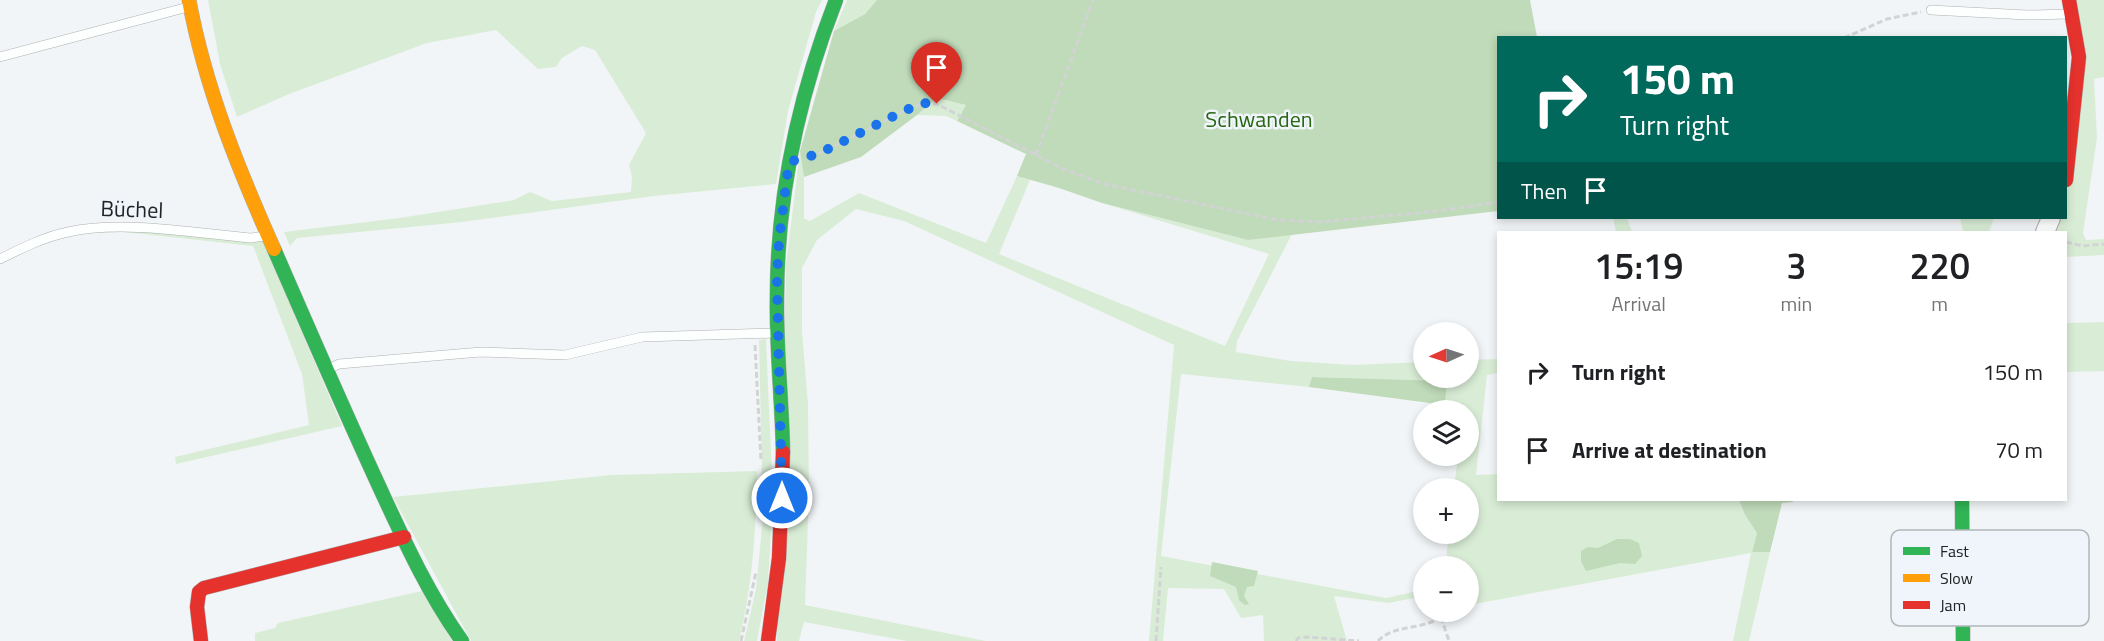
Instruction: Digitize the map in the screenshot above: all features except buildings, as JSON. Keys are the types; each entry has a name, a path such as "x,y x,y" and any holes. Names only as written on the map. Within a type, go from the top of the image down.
{"main road":[{"path":"768,641 777,586 782,531 782,429 777,332 779,240 789,162 803,100 836,0"},
{"path":"189,3 197,42 219,117 267,235 325,370 404,537 431,592 462,641"},
{"path":"2067,172 2079,57 2070,7"},
{"path":"1962,501 1962,530"},
{"path":"201,641 197,607 200,592 204,588 404,537"},
{"path":"1963,626 1963,641"}],"lane":[{"path":"0,57 189,3"},
{"path":"1931,10 2027,15 2070,7"},
{"name":"Büchel","path":"0,259 52,236 88,229 135,228 251,238 267,235"},
{"path":"325,370 339,364 481,352 565,355 642,337 777,332"}],"path":[{"path":"1036,155 1093,0"},
{"path":"1849,36 1887,19 1931,10"},
{"path":"789,162 818,154 923,103 937,104 1063,169 1104,184 1278,220 1320,222 1438,211 1497,202"},
{"path":"2067,242 2083,246 2104,244"},
{"path":"754,333 761,471"},
{"path":"1156,641 1161,567"},
{"path":"741,641 756,571"},
{"path":"1378,641 1386,633 1429,622"},
{"path":"1443,622 1449,641"},
{"path":"1296,641 1298,638 1307,637 1359,641"}],"green space":[{"path":"208,0 822,0 816,12 788,111 776,184 654,196 462,222 297,238 290,246 284,232 399,218 514,200 530,192 552,201 631,192 632,177 629,165 646,133 595,50 582,46 562,58 556,67 538,69 496,30 427,43 289,94 237,117 220,64"},
{"path":"847,0 877,0 865,14 834,31"},
{"name":"Schwanden","path":"877,0 1530,0 1537,36 1497,36 1497,211 1248,240 1102,203 1017,176 1026,154 957,121 966,105 937,98 861,157 804,177 800,151 834,31 865,14"},
{"path":"2075,0 2104,0 2104,77 2094,79 2097,138 2083,233 2086,240 2104,239 2104,255 2067,257 2067,231 2052,231 2058,219 2067,219"},
{"path":"937,98 966,105 957,121 946,116 917,115"},
{"path":"800,151 804,177 804,218 810,221 859,193 986,243 1017,176 1030,180 999,254 1225,346 1269,254 1102,203 1248,240 1292,234 1237,341 1236,352 1291,361 1353,365 1413,362 1413,380 1313,377 1309,387 1181,374 1161,556 1386,598 1413,592 1413,598 1389,603 1334,596 1347,641 1264,641 1263,615 1241,618 1224,589 1168,588 1163,641 1149,641 1174,345 904,221 856,209 817,240 802,268 802,331 808,404 809,494 805,605 986,641 907,641 804,622 799,641 777,641 786,265"},
{"path":"1613,219 1627,219 1632,231 1616,231"},
{"path":"1960,219 1994,219 1989,231 1963,231"},
{"path":"88,229 261,237 342,426 176,464 175,457 309,425 302,374 253,246 124,232 88,233 57,239"},
{"path":"53,240 0,264 0,259 14,252"},
{"path":"2104,322 2104,371 2067,372 2067,323"},
{"path":"766,339 773,498 768,583 757,641 744,641 756,589 763,517 759,340"},
{"path":"1497,359 1497,373 1487,375 1479,448 1479,400 1445,400 1446,388 1479,388 1479,360"},
{"path":"1312,377 1413,380 1413,388 1446,388 1445,400 1413,401 1309,387"},
{"path":"1457,466 1477,466 1476,475 1497,474 1497,501 1739,501 1745,515 1757,533 1752,552 1770,552 1749,641 1733,641 1751,553 1479,603 1479,556 1446,556 1448,544 1479,544 1479,478 1455,478"},
{"path":"757,471 753,556 748,598 739,641 471,641 393,497 611,475"},
{"path":"1739,501 1793,502 1782,503 1770,552 1752,552 1757,533 1745,515"},
{"path":"1617,539 1630,539 1639,543 1642,556 1635,564 1620,563 1586,571 1581,561 1581,551 1588,547 1598,548"},
{"path":"1212,562 1258,571 1254,586 1247,587 1244,596 1249,604 1245,605 1239,600 1236,587 1210,576"},
{"path":"422,591 452,641 255,641 255,633 275,628 278,623"}],"traffic: fast":[{"path":"783,452 777,316 781,221 801,109 836,0"},
{"path":"274,249 406,544 427,584 462,641"},
{"path":"1962,501 1962,530"},
{"path":"1963,626 1963,641"}],"traffic: slow":[{"path":"189,0 213,96 274,249"}],"traffic: jam":[{"path":"2067,171 2079,57 2069,0"},
{"path":"768,641 779,558 783,452"},
{"path":"201,641 197,607 199,592 204,588 404,537"}],"route":[{"path":"782,498 782,419 777,332 777,280 779,240 789,162 818,154 923,103 937,104"}]}
